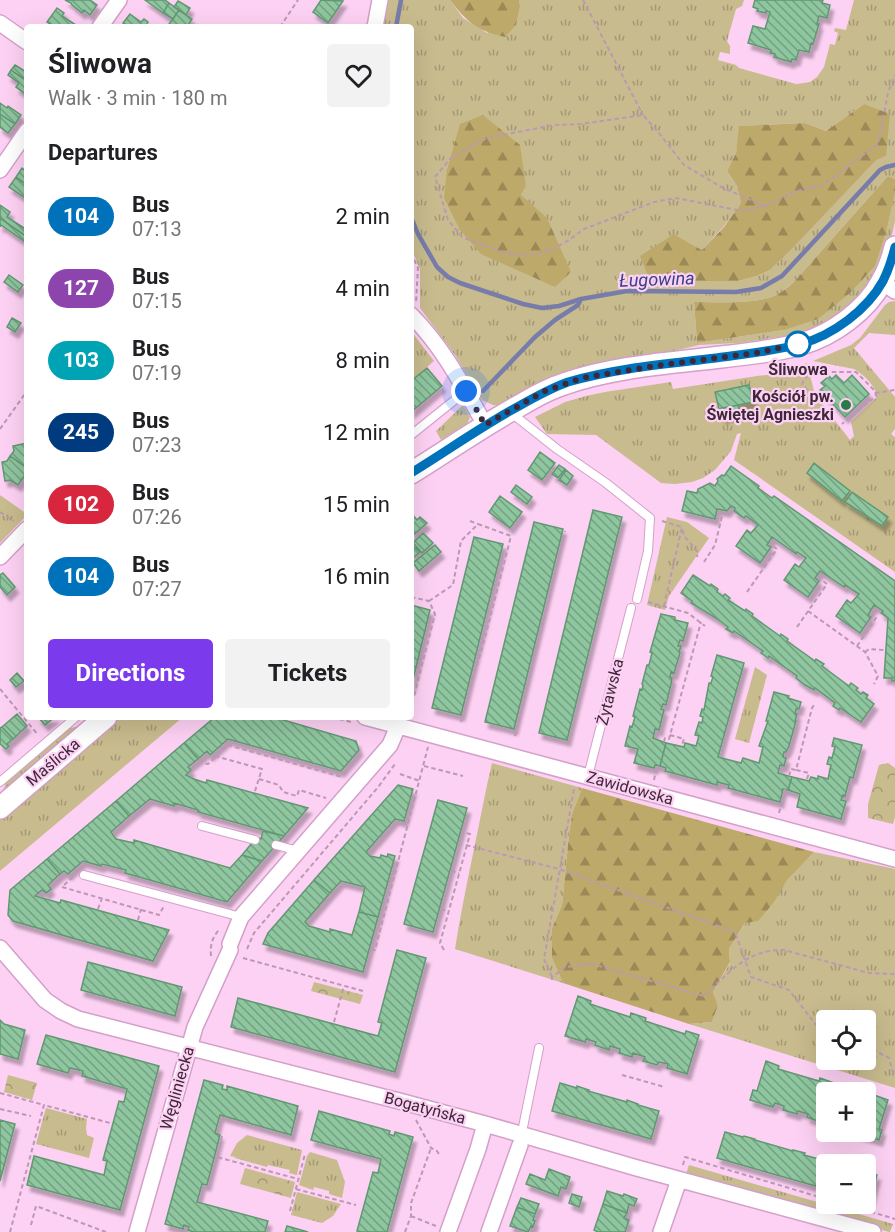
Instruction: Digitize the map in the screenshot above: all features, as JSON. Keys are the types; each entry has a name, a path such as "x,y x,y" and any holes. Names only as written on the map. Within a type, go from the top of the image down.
{"street":[{"path":"102,24 118,0"},
{"path":"376,24 380,0"},
{"path":"0,23 24,40"},
{"path":"0,170 24,136"},
{"path":"414,471 485,425 545,391 582,378 756,353 803,343 832,330 857,313 889,286 895,247"},
{"path":"414,312 439,346 485,425"},
{"path":"0,557 24,532"},
{"name":"Maślicka","path":"0,808 103,720"},
{"name":"Zawidowska","path":"376,720 895,859"},
{"name":"Węgliniecka","path":"137,1232 188,1048 195,1027 235,950 241,918 390,745 398,726"},
{"name":"Bogatyńska","path":"0,948 45,1000 78,1019 485,1124 520,1141 679,1179 873,1232"},
{"path":"448,1232 485,1124"},
{"path":"489,1232 520,1141"},
{"path":"661,1232 679,1179"}],"lane":[{"path":"414,433 466,391"},
{"path":"509,411 650,518 648,551 637,599"},
{"name":"Żytawska","path":"583,775 632,608"},
{"path":"0,782 72,720"},
{"path":"202,826 255,840"},
{"path":"276,845 299,851"},
{"path":"82,874 241,918"},
{"path":"520,1141 539,1048"}],"path":[{"path":"282,24 298,0"},
{"path":"583,0 643,115 684,165 723,188 765,206"},
{"path":"643,115 581,124 554,125 487,138 450,159 435,177 448,220 462,237 505,253 530,256 553,249 584,229 654,202 675,198 742,211 765,206 797,191 824,185 878,144 888,93 895,75"},
{"path":"414,259 418,268 414,302"},
{"path":"818,395 815,398 802,384 809,372 856,372 875,390 876,396 842,424"},
{"path":"875,393 895,390"},
{"path":"0,429 24,395"},
{"path":"704,562 715,546 723,512"},
{"path":"650,518 682,527"},
{"path":"461,722 511,536 470,521"},
{"path":"414,598 429,601 453,585 461,541 478,524"},
{"path":"682,527 684,536 698,552 697,557"},
{"path":"664,606 682,527"},
{"path":"515,736 566,531"},
{"path":"747,592 777,549 770,544"},
{"path":"796,627 827,584 818,577"},
{"path":"414,696 435,614 429,601"},
{"path":"646,602 688,613 705,626"},
{"path":"808,611 865,652 878,676 874,684"},
{"path":"857,646 876,618 871,614"},
{"path":"664,742 665,738 669,739 701,622"},
{"path":"865,652 869,649 885,650"},
{"path":"0,688 24,717"},
{"path":"796,770 814,705"},
{"path":"26,720 45,743"},
{"path":"670,735 684,739 682,745"},
{"path":"198,762 208,764 228,745 346,778"},
{"path":"372,949 375,950 428,747"},
{"path":"216,756 262,769 255,791"},
{"path":"247,950 254,933 396,763"},
{"path":"423,766 463,776"},
{"path":"652,786 657,766"},
{"path":"789,776 791,769 809,773 807,779"},
{"path":"400,774 420,781"},
{"path":"583,775 560,869 544,958 552,978 565,967 592,964 704,996 745,959 772,950 784,950 869,974 895,974"},
{"path":"259,779 279,785 283,792 297,796 299,790 332,800"},
{"path":"777,819 785,789"},
{"path":"444,950 440,943 470,834 462,832"},
{"path":"466,845 560,869 735,932 751,977 789,990 816,1025"},
{"path":"451,871 459,873"},
{"path":"82,874 62,887 159,915 168,898"},
{"path":"98,909 102,898"},
{"path":"138,920 141,909"},
{"path":"441,909 448,911"},
{"path":"235,950 363,991"},
{"path":"334,1022 344,986"},
{"path":"876,1051 889,1058 895,1075"},
{"path":"622,1074 665,1088"},
{"path":"0,1093 110,1123"},
{"path":"10,1232 44,1105"},
{"path":"419,1107 416,1121 431,1148 440,1156"},
{"path":"0,1109 31,1116"},
{"path":"209,1184 222,1137"},
{"path":"405,1232 411,1216 411,1203 431,1148"},
{"path":"290,1211 305,1154"},
{"path":"217,1157 298,1179"},
{"path":"679,1179 685,1157 816,1195"},
{"path":"296,1189 356,1205"},
{"path":"32,1225 36,1206 106,1232"},
{"path":"876,1213 895,1219"},
{"path":"411,1216 448,1232"}],"green space":[{"path":"389,0 450,0 463,18 487,33 520,5 519,0 744,0 742,6 736,9 727,41 730,54 720,52 718,60 796,84 810,82 824,67 830,44 835,45 838,33 834,31 835,28 846,30 854,0 895,0 895,179 888,176 793,283 778,294 755,301 694,302 697,343 784,330 887,229 895,192 893,231 887,250 867,290 827,322 800,334 738,343 699,345 632,361 509,406 493,405 482,400 455,355 420,308 420,269 414,255 414,24 384,24","holes":["864,104 886,156 876,159 792,249 770,270 757,276 738,281 720,281 674,234 702,250 741,203 737,186 727,171 736,153 740,126 805,123 826,131","461,124 526,185 521,195 447,169"]},
{"path":"450,0 519,0 516,25 505,37 487,32 467,20"},
{"path":"864,104 890,114 886,156 876,160 770,270 738,281 650,281 640,256 674,234 702,250 724,227 741,203 737,186 727,171 736,153 739,126 805,123 826,131"},
{"path":"483,115 520,145 526,186 521,195 547,218 571,272 555,287 481,254 460,230 444,198 447,169 460,124"},
{"path":"888,176 895,179 895,193 887,229 875,266 851,292 818,319 784,330 697,343 694,302 751,301 769,298 782,292 793,283"},
{"path":"895,301 895,335 869,333 854,348 895,397 895,429 891,434 895,437 895,572 734,460 741,433 737,434 731,451 715,470 703,478 692,482 661,483 596,435 547,434 535,417 565,402 605,392 671,382 673,389 785,373 807,363 815,395 850,440 854,436 851,422 877,397 874,389 854,369 813,361 851,345 860,338 889,302","holes":["749,385 753,402 738,405 739,413 723,416 721,408 718,408 715,392","814,464 849,491 842,500 807,473","851,493 888,517 882,526 845,502"]},
{"path":"414,335 434,361 414,378"},
{"path":"463,405 470,417 467,424 441,440 436,431"},
{"path":"0,495 24,512 24,518 0,543"},
{"path":"667,517 687,522 709,538 669,596 665,610 647,605"},
{"path":"755,667 767,675 749,743 735,739"},
{"path":"84,720 94,720 0,801 0,793 6,782 70,728 76,727"},
{"path":"116,720 179,720 0,871 0,819"},
{"path":"492,763 582,788 572,814 562,905 552,928 552,958 563,983 455,949"},
{"path":"888,763 895,768 893,824 868,818 868,804 879,765"},
{"path":"582,788 814,852 787,880 775,901 758,921 745,923 729,949 730,962 713,992 718,1005 712,1022 689,1024 563,983 552,958 552,928 562,905 572,814"},
{"path":"814,852 895,869 895,1088 837,1070 876,1070 876,1010 816,1010 816,1063 689,1024 712,1022 718,1005 713,992 730,963 729,949 746,922 775,901 786,880"},
{"path":"314,982 363,995 360,1004 311,991"},
{"path":"8,1075 37,1083 32,1100 4,1092"},
{"path":"46,1108 87,1119 87,1135 94,1138 89,1158 36,1144"},
{"path":"247,1135 302,1150 297,1175 289,1173 290,1170 268,1165 267,1167 230,1156 237,1143"},
{"path":"310,1152 337,1160 345,1182 342,1198 329,1194 329,1191 314,1187 313,1190 299,1185"},
{"path":"689,1165 816,1202 816,1211 686,1174"},
{"path":"245,1168 295,1182 291,1198 240,1184"},
{"path":"297,1192 341,1204 333,1216 322,1223 291,1215"},
{"path":"826,1214 858,1214 893,1224 889,1232"}],"building":[{"path":"65,0 90,0 97,5 90,15 84,10 82,13"},
{"path":"145,0 165,0 169,3 163,13"},
{"path":"321,0 343,1 328,23 313,12"},
{"path":"755,0 823,0 822,3 830,5 827,18 819,16 817,24 819,24 809,52 799,50 796,60 792,59 791,62 774,57 775,54 770,53 771,50 748,43 753,26 765,29 770,12 757,11 758,9 753,7"},
{"path":"178,1 190,8 186,15 174,7"},
{"path":"169,3 179,10 173,19 163,13"},
{"path":"57,8 64,13 62,16 74,24 50,24 47,22"},
{"path":"179,10 192,19 189,24 169,24"},
{"path":"130,14 141,22 144,19 148,22 147,24 123,23"},
{"path":"15,65 24,71 24,79 11,70"},
{"path":"11,70 24,79 24,93 16,87 19,83 8,75"},
{"path":"0,103 21,115 15,124 0,114"},
{"path":"0,114 15,124 8,133 0,127"},
{"path":"22,168 24,170 24,183 16,177"},
{"path":"16,177 24,183 24,197 9,187"},
{"path":"0,205 10,212 7,217 24,228 24,235 0,218"},
{"path":"0,218 24,235 24,241 1,225 0,227"},
{"path":"9,275 23,285 18,292 4,282"},
{"path":"12,318 21,323 15,332 7,327"},
{"path":"427,368 442,386 414,409 414,379"},
{"name":"Kościół pw. Świętej Agnieszki","path":"836,375 844,383 852,375 869,394 845,417 820,390 825,386 821,383 829,376 832,379"},
{"path":"749,385 753,402 719,409 715,392"},
{"path":"738,405 740,413 722,417 721,408"},
{"path":"24,444 24,466 10,456 14,451 13,446"},
{"path":"540,452 555,463 542,480 528,470"},
{"path":"10,456 24,466 24,476 18,485 10,480 5,481 2,462 7,461"},
{"path":"814,463 850,491 842,501 807,473"},
{"path":"559,465 565,469 558,478 552,474"},
{"path":"731,466 772,498 774,496 895,581 895,681 892,681 892,678 884,678 888,618 881,613 883,611 874,605 868,615 871,617 860,633 836,616 847,600 851,603 859,594 820,571 815,578 819,581 808,597 784,580 795,564 799,567 806,558 797,552 796,554 772,537 767,545 771,547 760,563 736,546 747,530 751,533 758,525 734,511 735,508 731,506 727,511 717,509 715,519 682,511 687,491 697,493 698,489 710,483 715,486 717,479 724,476"},
{"path":"566,470 573,476 567,485 559,480"},
{"path":"516,485 532,497 527,504 511,492"},
{"path":"852,492 888,517 882,526 845,502"},
{"path":"500,496 522,512 510,528 489,512"},
{"path":"593,510 622,517 567,740 539,733"},
{"path":"414,516 417,520 420,517 427,523 414,534"},
{"path":"534,522 563,529 514,729 485,722"},
{"path":"423,533 433,543 422,553 414,542"},
{"path":"474,537 503,544 461,715 432,708"},
{"path":"435,545 441,552 419,571 414,562"},
{"path":"414,547 420,552 414,557"},
{"path":"3,573 15,587 7,595 0,587 0,575"},
{"path":"693,575 710,586 711,584 718,589 717,592 730,598 728,600 745,611 746,609 753,614 752,616 788,639 787,641 815,661 816,659 824,664 822,666 849,686 851,683 858,688 856,690 861,694 863,692 868,695 866,698 874,704 861,722 833,706 835,703 815,688 814,690 805,685 796,678 797,676 761,653 763,651 734,631 733,633 726,629 728,627 716,618 691,603 692,601 681,593"},
{"path":"414,606 430,610 414,676"},
{"path":"661,614 688,623 683,641 680,640 678,646 681,646 680,653 674,673 671,672 671,684 666,705 663,704 661,709 664,710 659,730 655,729 653,738 666,743 660,766 655,765 654,768 634,763 638,749 625,746 635,717 633,716 647,665 649,665 652,653 650,652"},
{"path":"717,655 744,663 718,757 741,763 743,758 759,763 763,747 759,746 768,721 766,721 774,692 801,702 799,709 796,709 796,721 789,746 784,752 783,757 786,758 784,766 780,765 778,773 792,777 788,790 783,789 780,802 728,788 729,785 717,782 717,785 665,771 666,768 660,766 666,743 684,747 685,743 696,746 699,736 695,735 699,722 702,723 703,717 700,716 702,709 704,710"},
{"path":"17,673 24,681 16,687 10,680"},
{"path":"17,714 27,726 13,739 2,727"},
{"path":"41,720 51,720 45,725"},
{"path":"211,720 283,720 356,741 359,750 341,771 228,739 210,755 207,751 198,759 184,743"},
{"path":"2,727 13,739 7,744 9,746 6,749 0,744 0,728"},
{"path":"834,738 862,745 853,778 850,777 845,796 843,795 841,800 846,801 841,819 797,807 800,794 788,790 792,777 809,781 811,777 818,779 818,776 828,779 831,765 827,764 829,757 832,758 835,747 832,746"},
{"path":"184,743 198,759 188,767 191,770 186,775 206,783 207,780 308,808 284,836 174,803 174,806 150,799 129,816 116,801"},
{"path":"398,785 413,789 404,821 395,819 366,852 370,856 380,858 381,855 387,857 388,854 395,856 378,917 359,912 365,887 341,881 330,893 314,880"},
{"path":"438,800 467,808 433,932 404,924"},
{"path":"116,801 129,816 111,832 116,839 134,843 134,840 230,868 242,855 262,861 227,902 125,873 126,870 102,864 101,866 83,861 68,874 64,871 60,874 47,859"},
{"path":"263,831 284,836 262,861 242,855 257,837 261,839"},
{"path":"47,859 60,874 48,885 51,889 46,893 42,890 35,896 60,903 61,900 169,930 153,961 13,921 8,915 10,890"},
{"path":"314,880 330,893 305,922 309,926 352,935 359,912 378,917 363,972 263,944 268,933"},
{"path":"397,950 426,958 395,1072 231,1027 238,998 378,1036 382,1023 378,1022"},
{"path":"88,962 182,987 175,1016 81,990"},
{"path":"578,996 591,1001 590,1004 630,1017 631,1013 646,1018 645,1021 685,1034 686,1031 699,1035 687,1074 667,1068 668,1064 659,1062 657,1065 643,1061 645,1057 633,1053 632,1057 619,1053 620,1049 610,1046 609,1050 595,1045 596,1042 586,1039 585,1042 565,1036"},
{"path":"0,1020 4,1024 25,1030 18,1059 0,1054"},
{"path":"46,1035 159,1066 120,1210 27,1185 34,1156 104,1175 107,1161 103,1160 119,1101 124,1102 127,1089 82,1076 83,1071 70,1068 68,1073 37,1064"},
{"path":"766,1061 779,1066 778,1069 819,1081 820,1078 831,1082 816,1082 816,1120 807,1117 808,1114 783,1110 784,1106 775,1103 773,1107 750,1100 753,1090 757,1091"},
{"path":"204,1080 223,1085 222,1089 227,1090 227,1086 298,1106 291,1135 220,1115 215,1133 220,1135 207,1185 202,1184 197,1202 268,1221 265,1232 194,1232 188,1230 189,1227 184,1225 183,1229 165,1224"},
{"path":"560,1083 627,1102 627,1100 659,1111 651,1139 552,1111"},
{"path":"876,1096 888,1100 879,1129 882,1130 879,1140 876,1139"},
{"path":"319,1111 390,1131 389,1134 394,1136 395,1132 413,1137 387,1232 357,1231 373,1172 378,1173 381,1159 311,1140"},
{"path":"0,1120 15,1124 0,1181"},
{"path":"725,1132 805,1153 804,1155 816,1158 816,1186 717,1158"},
{"path":"549,1169 570,1177 566,1189 561,1187 558,1196 526,1184 530,1174 545,1180"},
{"path":"607,1191 637,1199 634,1206 629,1204 627,1213 603,1204"},
{"path":"572,1194 582,1197 579,1207 569,1203"},
{"path":"521,1198 539,1204 535,1214 517,1207"},
{"path":"603,1204 627,1213 624,1218 629,1220 625,1232 594,1230"},
{"path":"517,1207 535,1214 533,1227 531,1226 528,1232 510,1226"},
{"path":"287,1226 308,1232 285,1232"}],"waterway":[{"name":"Ługowina","path":"397,24 401,0"},
{"name":"Ługowina","path":"414,224 437,267 448,277 523,304 542,308 627,291 736,292 761,288 782,276 880,170 895,165"},
{"path":"483,391 535,337 578,305 581,299"}],"bus line":[{"name":"104","path":"414,471 485,425 545,391 566,383 618,371 756,353 810,341 845,322 870,300 882,282 895,247"}],"place":[{"name":"Śliwowa","path":"798,344"},
{"name":"Kościół pw. Świętej Agnieszki","path":"846,405"}],"route":[{"path":"466,391 485,425 545,391 582,378 618,371 756,353 803,343 798,344"}]}
